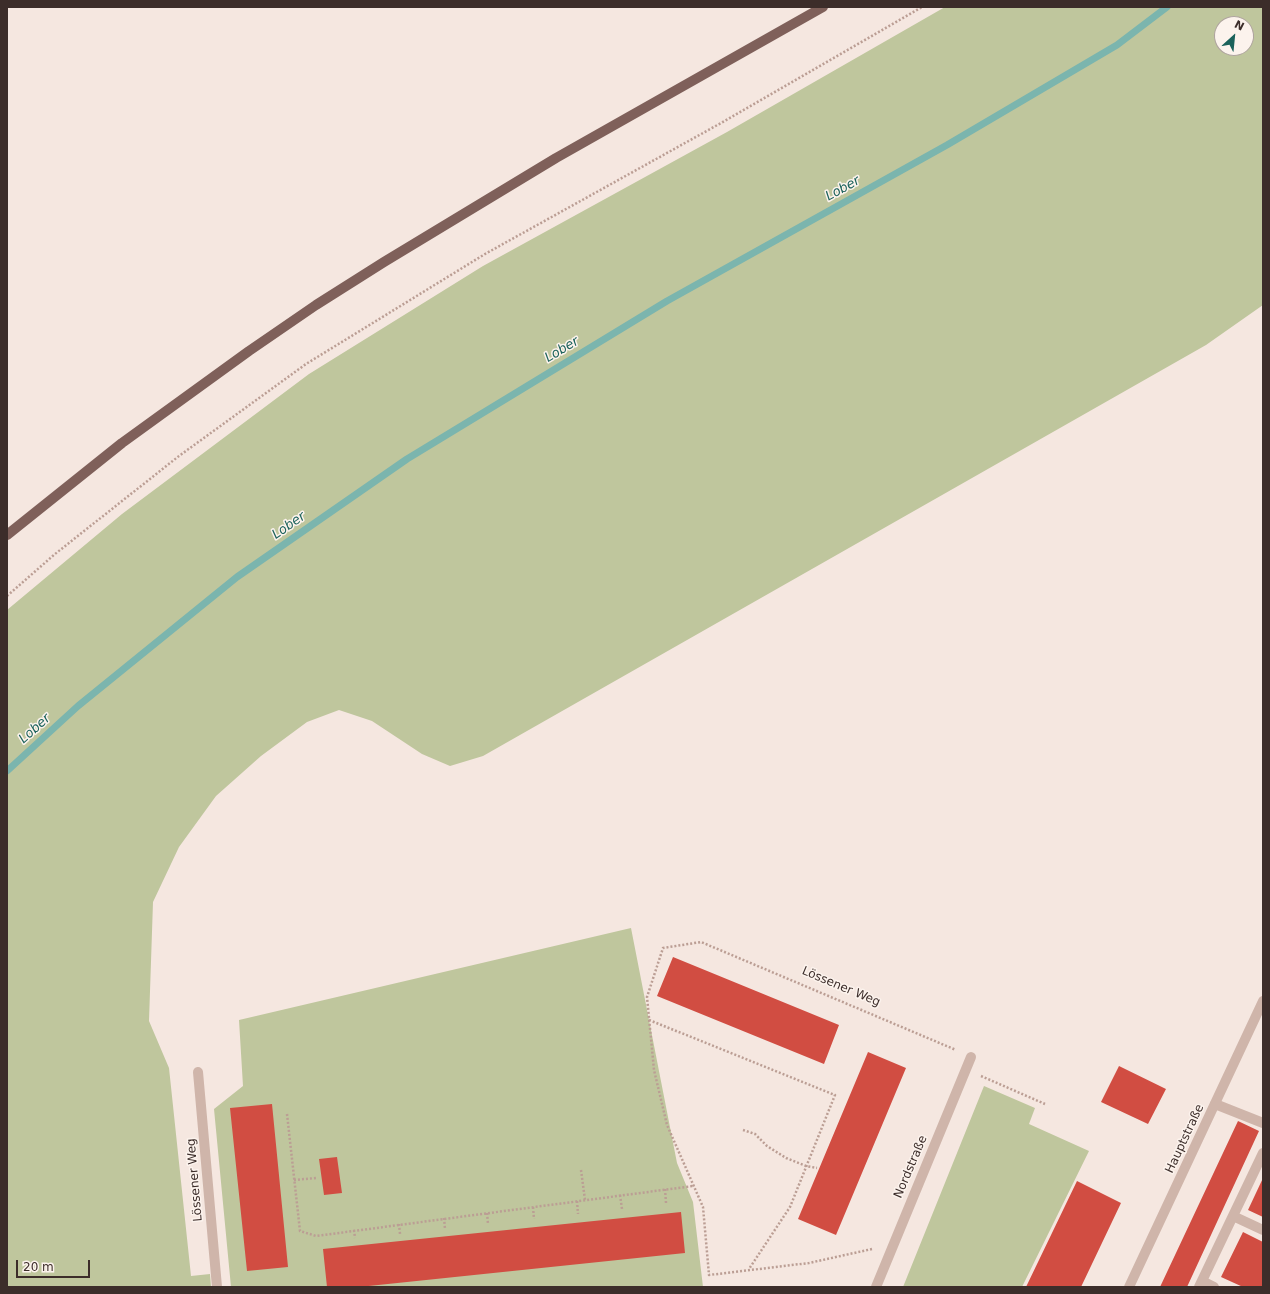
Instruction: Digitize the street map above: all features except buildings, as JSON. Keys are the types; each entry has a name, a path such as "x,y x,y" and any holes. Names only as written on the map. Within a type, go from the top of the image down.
{"main road":[{"path":"7,535 122,443 249,351 316,305 556,158 823,7"}],"street":[{"name":"Hauptstraße","path":"1129,1287 1263,1001"},
{"name":"Nordstraße","path":"876,1287 971,1057"},
{"name":"Lössener Weg","path":"198,1072 217,1287"},
{"path":"1215,1104 1263,1123"},
{"path":"1214,1287 1200,1284 1263,1152"},
{"path":"1233,1216 1263,1230"}],"path":[{"path":"7,596 55,554 179,456 306,364 485,254 721,123 922,7"},
{"name":"Lössener Weg","path":"649,1020 647,997 663,948 701,942 971,1057"},
{"path":"749,1270 790,1207 835,1095 649,1020 654,1070 667,1126 703,1207 709,1275 809,1263 893,1245"},
{"path":"966,1069 1044,1104"},
{"path":"286,1114 300,1231 316,1236 693,1186"},
{"path":"743,1130 755,1134 766,1146 786,1158 806,1166 817,1168"},
{"path":"581,1170 585,1200"},
{"path":"294,1180 316,1178"},
{"path":"665,1189 666,1203"},
{"path":"620,1195 622,1209"},
{"path":"577,1201 578,1214"},
{"path":"533,1207 534,1219"},
{"path":"487,1213 488,1224"},
{"path":"444,1218 445,1229"},
{"path":"399,1224 400,1234"},
{"path":"354,1230 355,1238"}],"green space":[{"path":"945,7 1263,7 1263,305 1206,345 483,756 450,766 422,754 372,721 339,710 307,722 261,756 216,796 179,847 153,902 149,1021 169,1068 191,1276 210,1274 211,1287 7,1287 7,610 122,514 309,374 483,266 727,132"},
{"path":"631,928 677,1163 693,1202 703,1287 231,1287 214,1109 243,1086 239,1020"},
{"path":"984,1086 1035,1108 1029,1124 1089,1151 1022,1287 903,1287"}],"waterway":[{"name":"Lober","path":"7,771 78,706 237,577 407,459 667,301 947,145 1117,45 1167,7"}]}
